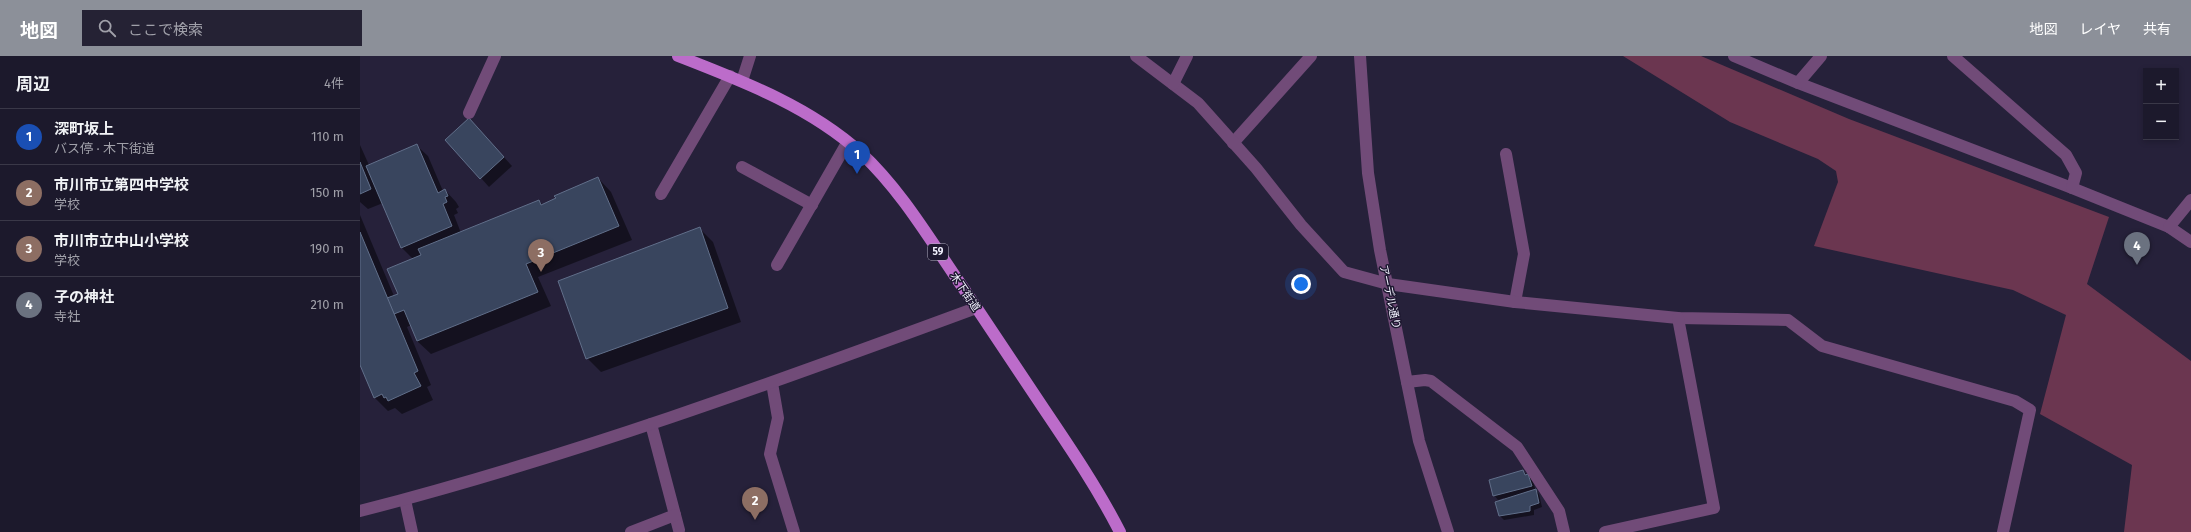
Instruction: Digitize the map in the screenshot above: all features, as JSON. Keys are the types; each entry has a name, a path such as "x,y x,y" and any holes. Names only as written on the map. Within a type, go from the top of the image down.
{"main road":[{"name":"木下街道","path":"678,56 767,92 811,116 860,153 900,196 1076,457 1106,504 1120,532"}],"street":[{"path":"469,113 495,56"},
{"path":"742,82 750,56"},
{"path":"1136,56 1198,103 1301,225 1344,272 1388,284 1515,302 1678,318 1788,320 1822,346 2015,401 2030,410 2003,532"},
{"path":"1173,84 1187,56"},
{"path":"1233,143 1311,56"},
{"name":"アーデル通り","path":"1360,56 1368,173 1380,250 1419,441 1448,532"},
{"path":"1734,56 1798,83 2072,188 2169,227 2191,242"},
{"path":"1798,83 1821,56"},
{"path":"1953,56 2066,155 2076,173 2072,188"},
{"path":"661,194 730,76"},
{"path":"777,265 847,143"},
{"path":"1506,154 1524,254 1515,302"},
{"path":"742,167 812,205"},
{"path":"2169,227 2191,200"},
{"path":"360,512 405,500 651,424 772,383 976,308"},
{"path":"1604,532 1714,508 1678,318"},
{"path":"1407,382 1425,380 1431,381 1517,447 1559,511 1564,532"},
{"path":"772,383 778,418 770,454 794,532"},
{"path":"651,424 679,530"},
{"path":"405,500 412,532"},
{"path":"631,532 675,515"}],"shaded area":[{"path":"1623,56 1701,56 1849,119 2109,217 2087,284 2191,361 2191,532 2124,532 2132,465 2040,414 2066,315 2013,290 1814,246 1838,182 1836,171 1818,159 1730,122"}],"building":[{"path":"469,118 504,157 480,179 445,140"},
{"path":"417,144 438,193 445,189 448,196 445,197 447,202 443,204 452,226 401,248 366,166"},
{"path":"360,162 371,189 360,194"},
{"path":"598,177 619,226 526,264 538,292 417,341 404,310 394,314 387,298 398,294 387,269 421,255 418,249 539,200 541,205 556,198 554,196"},
{"path":"700,227 728,308 586,359 558,281"},
{"path":"360,232 418,371 414,373 421,386 388,401 382,394 374,398 360,365"},
{"path":"1523,470 1525,475 1528,474 1532,486 1493,496 1489,480"},
{"path":"1536,489 1539,503 1530,506 1530,511 1499,516 1495,502"}],"place":[{"name":"深町坂上","path":"857,174"},
{"name":"子の神社","path":"2137,265"},
{"name":"市川市立中山小学校","path":"541,272"},
{"name":"市川市立第四中学校","path":"755,520"}]}
